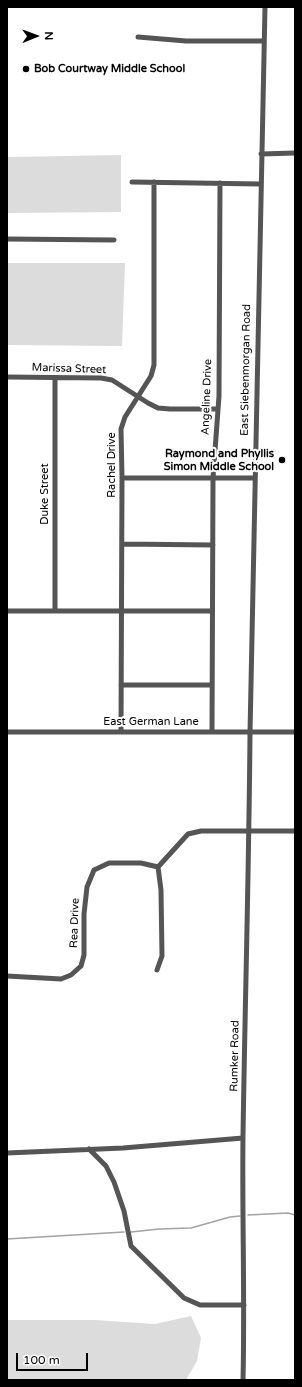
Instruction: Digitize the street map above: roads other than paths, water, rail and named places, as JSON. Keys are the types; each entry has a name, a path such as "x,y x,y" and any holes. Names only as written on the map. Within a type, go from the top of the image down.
{"street":[{"name":"East Siebenmorgan Road","path":"250,733 264,7"},
{"path":"138,37 186,41 263,41"},
{"path":"261,154 295,153"},
{"path":"132,182 260,184"},
{"name":"Rachel Drive","path":"121,732 121,429 125,417 151,376 154,365 154,182"},
{"name":"Angeline Drive","path":"212,732 213,478 218,409 220,183"},
{"path":"7,239 114,240"},
{"name":"Marissa Street","path":"7,377 101,378 112,380 158,408 218,409"},
{"name":"Duke Street","path":"55,378 55,611"},
{"path":"122,478 254,478"},
{"path":"122,544 213,545"},
{"path":"7,611 212,611"},
{"path":"121,685 212,685"},
{"name":"East German Lane","path":"7,732 295,732"},
{"name":"Rumker Road","path":"243,1380 243,1138 250,733"},
{"path":"157,970 162,956 161,890 158,867 188,834 201,831 295,831"},
{"name":"Rea Drive","path":"7,976 61,979 71,975 81,966 84,955 84,914 87,887 94,870 109,863 142,863 158,867"},
{"path":"7,1152 89,1150 243,1138"},
{"path":"89,1150 106,1166 114,1182 124,1211 131,1246 184,1298 200,1305 244,1304"}],"waterway":[{"path":"248,1215 288,1213 295,1215"},
{"path":"131,1232 191,1228 230,1217 240,1216"},
{"path":"7,1239 124,1232"}],"place":[{"name":"Bob Courtway Middle School","path":"26,69"},
{"name":"Raymond and Phyllis Simon Middle School","path":"282,460"}]}
